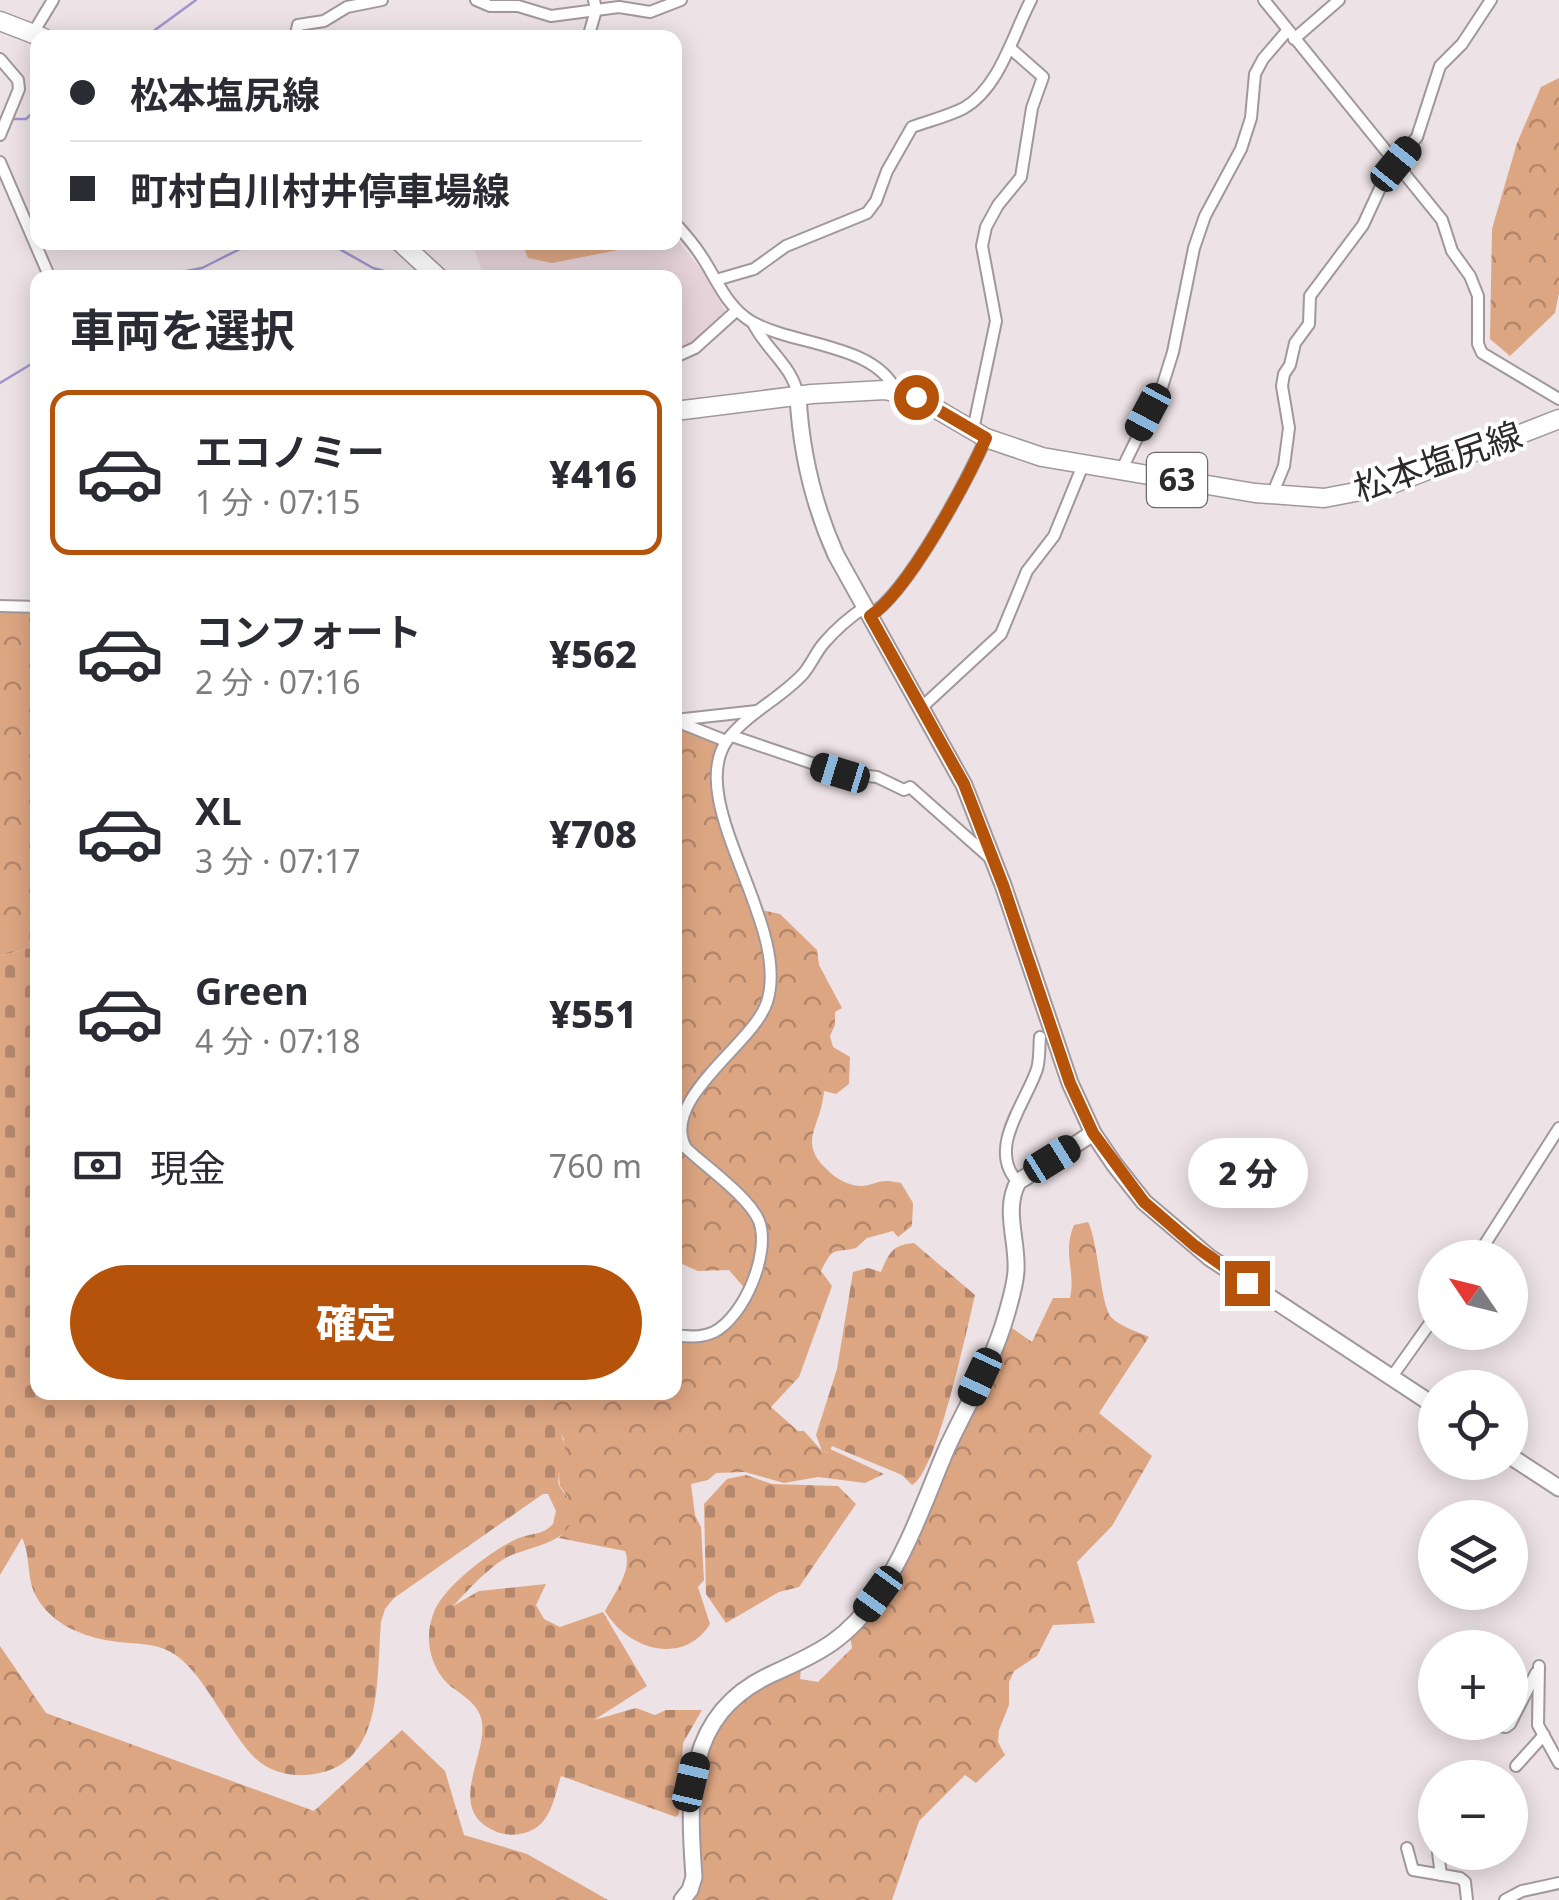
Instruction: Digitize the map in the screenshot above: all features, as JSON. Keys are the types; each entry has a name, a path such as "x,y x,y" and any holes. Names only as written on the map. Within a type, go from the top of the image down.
{"main road":[{"path":"0,20 30,32"},
{"path":"409,250 430,270"},
{"name":"松本塩尻線","path":"682,410 864,389 896,391 916,397 1012,449 1082,465 1272,495 1324,498 1387,486 1559,419"},
{"path":"798,396 808,479 822,524 964,784 1070,1083 1093,1133 1144,1202 1195,1246 1418,1395"},
{"path":"682,1900 694,1877 691,1782 698,1751 714,1723 744,1690 813,1658 845,1633 878,1594 905,1545 1006,1319 1016,1272 1011,1195 1018,1182 1093,1133"},
{"path":"1528,1468 1559,1488"}],"street":[{"path":"41,30 53,0"},
{"path":"297,30 305,22 324,20 348,8 382,0"},
{"path":"476,0 552,16 595,5 650,12 681,0"},
{"path":"716,280 754,269 786,246 867,213 912,127 966,107 983,91 1010,48 1031,0"},
{"path":"1264,0 1442,220 1452,252 1470,276 1478,296 1478,344 1482,352 1559,400"},
{"path":"1121,470 1165,376 1194,248 1205,216 1241,149 1262,59 1339,0"},
{"path":"1272,495 1284,466 1290,428 1282,386 1284,374 1290,366 1294,343 1309,324 1310,296 1363,225 1382,184 1417,137 1440,66 1462,44 1491,0"},
{"path":"590,30 595,5"},
{"path":"682,1121 690,1102 725,1054 766,1008 772,986 770,960 748,880 723,819 716,788 716,769 729,738 804,673 824,643 889,600 970,473 980,434 996,321 982,246 986,227 998,205 1021,177 1032,108 1043,77 1010,48"},
{"path":"0,58 18,80 19,89 0,135"},
{"path":"0,162 30,232"},
{"path":"682,231 736,312 752,322 812,344 858,355 890,378 896,391"},
{"path":"682,353 695,348 736,312"},
{"path":"752,322 758,335 792,375 798,396"},
{"path":"922,708 1000,634 1027,571 1054,536 1082,465"},
{"path":"0,606 30,607"},
{"path":"682,719 757,712"},
{"path":"682,722 840,773 876,777 904,790 910,787 994,862"},
{"path":"1018,1182 1009,1173 1006,1160 1010,1128 1037,1069 1040,1037"},
{"path":"1487,1240 1559,1128"},
{"path":"682,1140 745,1202 759,1222 761,1247 751,1288 726,1322 715,1332 693,1338 682,1336"},
{"path":"1392,1378 1418,1341"},
{"path":"1528,1689 1539,1667 1538,1725 1559,1763"},
{"path":"1521,1760 1544,1735"},
{"path":"1407,1848 1413,1870 1465,1882 1466,1900"},
{"path":"1440,1870 1441,1874"},
{"path":"1506,1900 1522,1890 1559,1883"}],"shaded area":[{"path":"682,246 705,275 728,316 696,344 682,350 682,270 482,270 474,250 682,250"}],"green space":[{"path":"1559,78 1559,293 1555,313 1510,356 1490,339 1492,229 1517,143 1541,87"},
{"path":"525,250 618,250 552,263 528,258"},
{"path":"0,612 30,612 30,948 0,956"},
{"path":"682,726 709,736 718,746 714,768 717,809 752,908 780,914 817,950 819,965 842,1008 835,1012 830,1036 833,1047 850,1057 849,1084 836,1094 824,1091 813,1136 815,1154 833,1175 851,1185 901,1183 913,1203 912,1226 898,1237 893,1231 867,1238 856,1248 834,1252 829,1257 821,1271 832,1286 799,1377 771,1407 798,1431 804,1431 822,1451 828,1453 830,1449 884,1474 865,1483 818,1477 784,1483 745,1472 716,1473 708,1480 691,1484 695,1515 701,1527 704,1580 698,1587 710,1624 685,1645 656,1648 627,1635 605,1611 625,1574 625,1551 559,1538 569,1524 568,1497 559,1478 564,1439 540,1400 682,1400 682,1341 720,1331 752,1297 729,1270 698,1271 682,1264"},
{"path":"30,948 30,1400 541,1400 565,1447 558,1482 572,1513 569,1525 552,1540 497,1564 453,1606 479,1591 546,1584 536,1605 544,1619 560,1627 603,1612 647,1686 594,1720 636,1708 655,1715 666,1710 702,1710 683,1743 676,1817 561,1776 549,1813 530,1831 515,1835 497,1832 480,1822 472,1809 472,1778 481,1745 480,1715 436,1667 429,1640 431,1621 439,1602 470,1569 509,1543 553,1524 556,1511 548,1494 394,1598 381,1622 376,1695 363,1740 350,1757 332,1769 306,1775 279,1772 256,1759 198,1678 177,1656 154,1646 89,1636 50,1614 33,1589 22,1538 0,1575 0,956"},
{"path":"1088,1222 1108,1312 1120,1324 1149,1337 1099,1413 1152,1456 1112,1526 1077,1562 1095,1623 1053,1625 1037,1656 1014,1671 1009,1682 1009,1705 999,1730 998,1742 1005,1755 976,1783 965,1775 919,1821 892,1900 689,1900 700,1760 729,1712 748,1695 801,1669 800,1679 818,1682 852,1648 850,1636 930,1504 1009,1326 1032,1342 1053,1298 1070,1298 1071,1235 1074,1225"},
{"path":"914,1243 975,1295 941,1428 922,1475 912,1485 902,1475 832,1446 829,1453 822,1451 816,1435 837,1369 853,1272 868,1268 881,1272 892,1251"},
{"path":"746,1475 772,1484 838,1486 856,1504 799,1587 779,1592 726,1623 706,1594 704,1504 727,1479"},
{"path":"0,1646 46,1713 314,1811 402,1730 445,1771 464,1835 527,1854 608,1900 0,1900"}],"waterway":[{"path":"155,30 196,0"},
{"path":"486,0 503,1"},
{"path":"13,119 30,115"},
{"path":"192,270 238,250"},
{"path":"341,250 381,270"},
{"path":"0,383 30,365"}],"route":[{"path":"916,397 986,438 970,473 916,563 889,600 870,616 964,784 1046,1006 1070,1083 1093,1133 1144,1202 1210,1258 1247,1283"}]}
